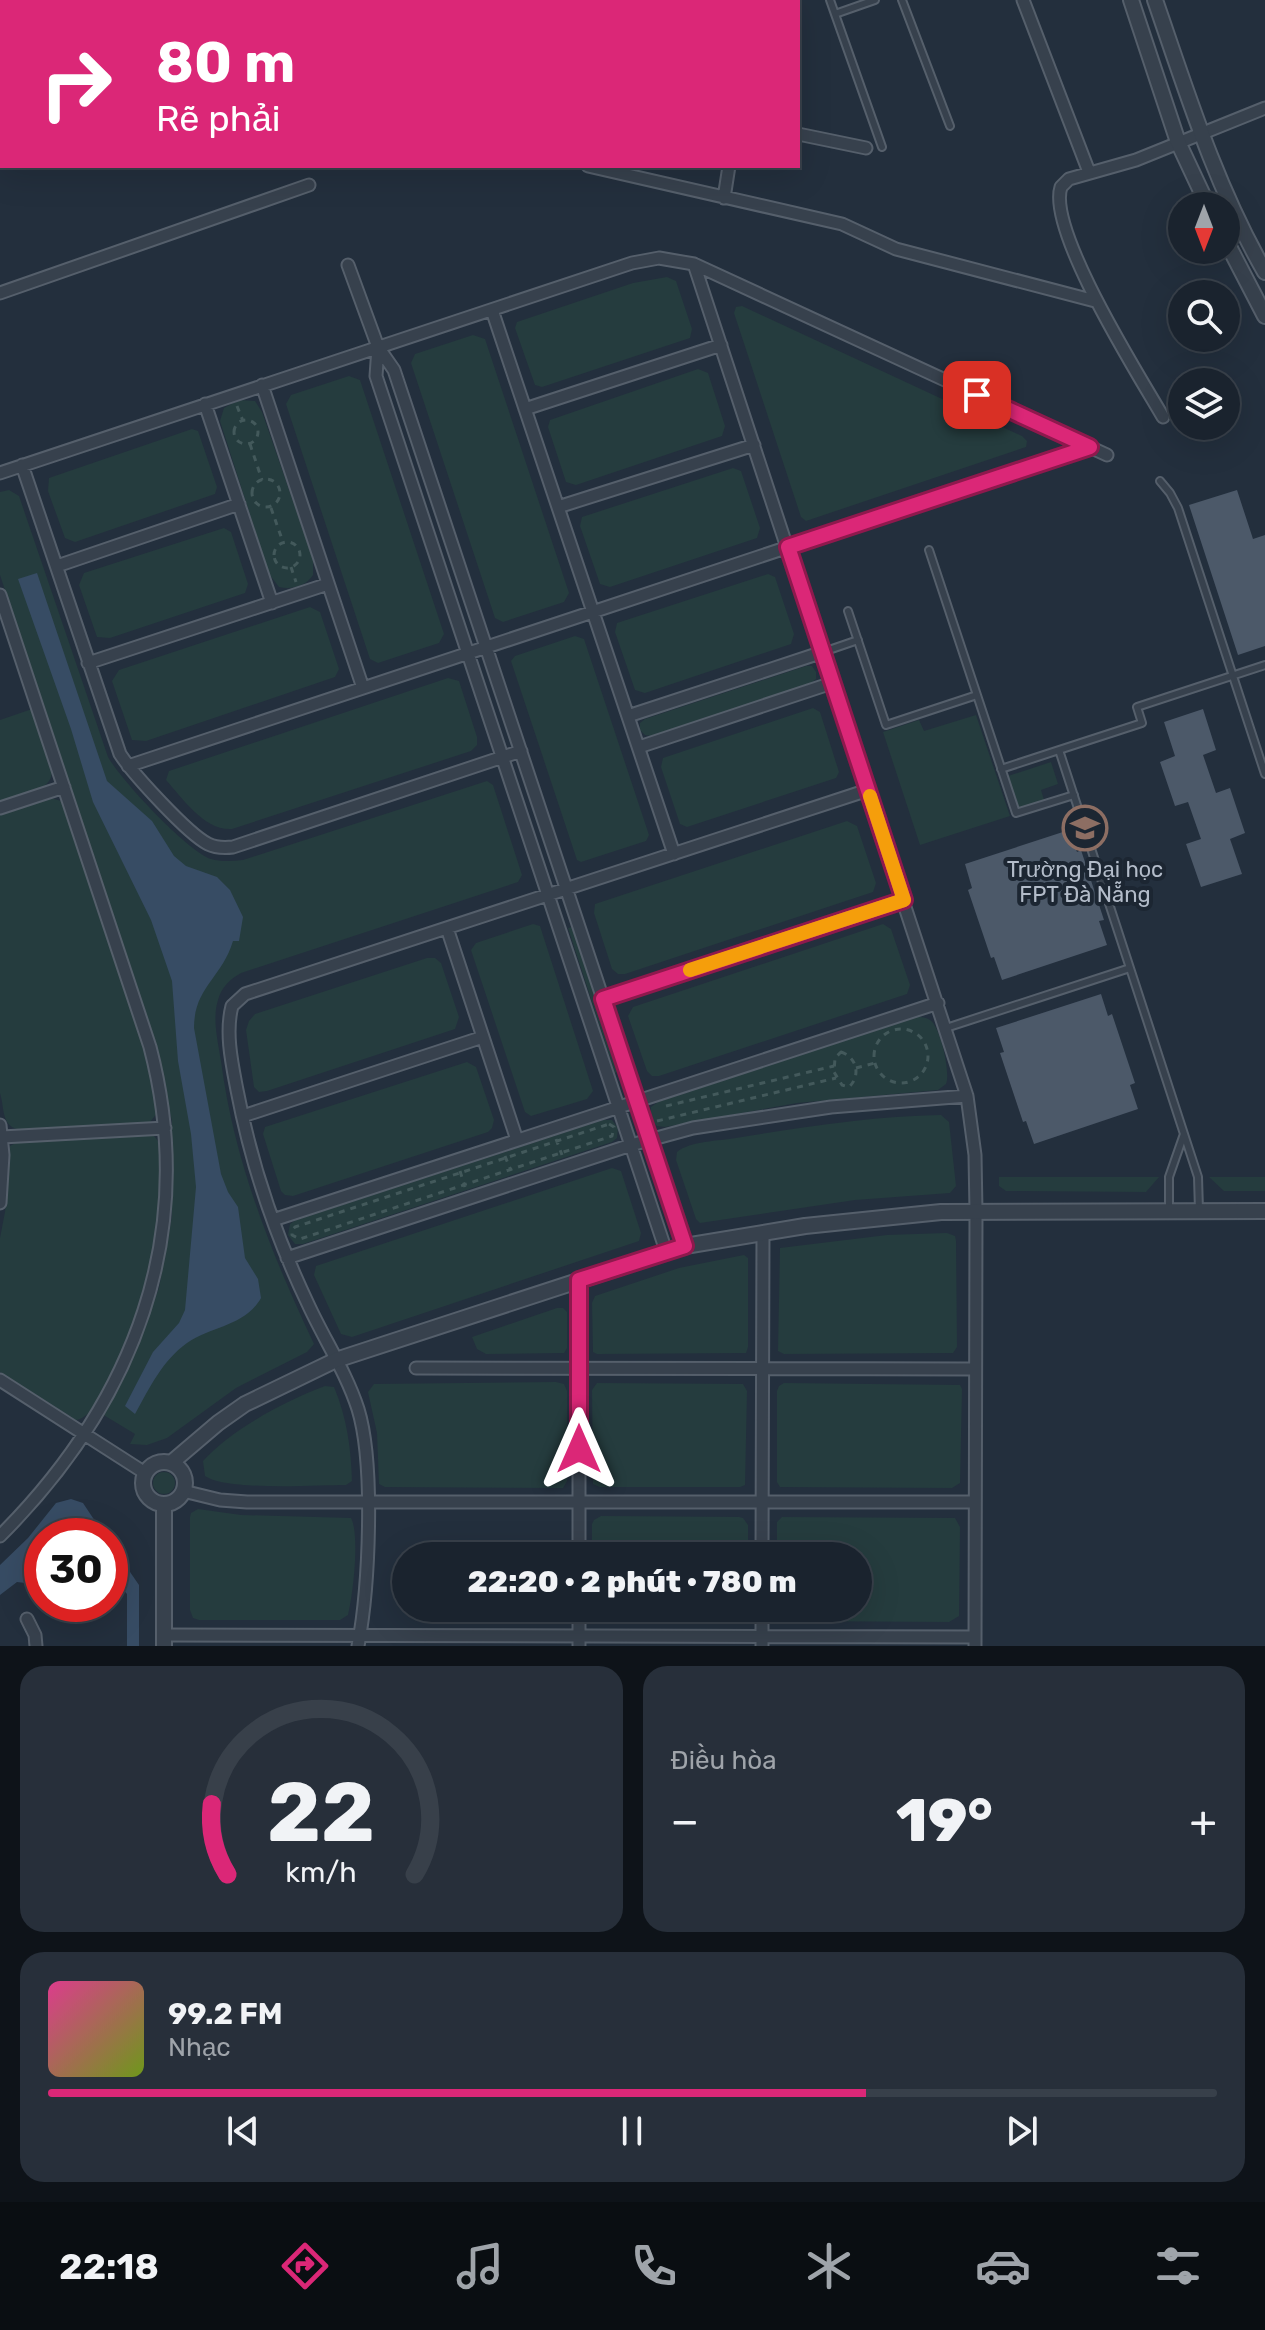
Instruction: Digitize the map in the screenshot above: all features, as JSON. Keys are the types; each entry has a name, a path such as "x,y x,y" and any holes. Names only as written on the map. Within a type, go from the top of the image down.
{"street":[{"path":"1023,0 1089,172"},
{"path":"1131,0 1178,142 1201,192"},
{"path":"1155,0 1201,133 1242,232 1265,272"},
{"path":"1163,417 1095,301 1063,222 1058,195 1069,179 1136,160 1265,108"},
{"path":"800,134 866,148"},
{"path":"596,168 842,224 896,249 1095,301"},
{"path":"724,198 729,168"},
{"path":"0,293 309,185"},
{"path":"0,473 645,260 671,259 694,264 1107,455"},
{"path":"164,1504 164,1640 975,1641 976,1211 975,1155 967,1096 694,264"},
{"path":"1238,264 1265,316"},
{"path":"348,265 378,347 394,370 685,1246"},
{"path":"1064,293 1080,283 1083,274"},
{"path":"492,310 674,854"},
{"path":"525,409 721,345"},
{"path":"378,347 376,376 666,1251"},
{"path":"262,385 363,688"},
{"path":"205,404 272,603"},
{"path":"558,507 754,445"},
{"path":"128,766 1090,447"},
{"path":"22,465 113,740 128,766 200,838 224,848 521,751"},
{"path":"57,566 239,504"},
{"path":"88,663 328,584"},
{"path":"0,595 150,1047 160,1089 168,1164 166,1213 153,1285 121,1366 83,1433 40,1492 0,1536"},
{"path":"628,716 823,652"},
{"path":"639,747 832,683"},
{"path":"0,808 64,787"},
{"path":"359,1641 367,1502 362,1423 353,1395 287,1258 273,1220 243,1116 229,1030 232,1006 240,997 868,790"},
{"path":"603,999 904,900"},
{"path":"447,928 517,1140"},
{"path":"273,1220 938,1003"},
{"path":"243,1116 483,1037"},
{"path":"287,1258 631,1145 693,1128 781,1113 967,1096"},
{"path":"0,1203 1,1131 165,1128"},
{"path":"171,1463 183,1474 183,1491 176,1500 164,1504 154,1502 146,1494 142,1483 145,1473 157,1463 171,1463 218,1423 275,1388 336,1360 685,1246 763,1232 897,1215 976,1211 1265,1211"},
{"path":"762,1542 763,1232"},
{"path":"579,1280 579,1542"},
{"path":"416,1368 975,1369"},
{"path":"0,1380 145,1473"},
{"path":"183,1491 234,1502 975,1502"},
{"path":"28,1622 36,1646"}],"lane":[{"path":"830,0 882,147"},
{"path":"835,14 875,0"},
{"path":"902,0 950,126"},
{"path":"1160,481 1178,508 1265,774"},
{"path":"929,550 1016,813 1074,795"},
{"path":"848,611 886,725 977,695"},
{"path":"823,652 858,640"},
{"path":"1001,769 1142,723 1137,707 1265,665"},
{"path":"1059,750 1198,1177 1199,1211"},
{"path":"946,1028 1130,968"},
{"path":"1169,1211 1169,1177 1184,1134"}],"path":[{"path":"236,401 243,421"},
{"path":"243,421 252,422 257,428 257,437 250,444 239,442 235,435 236,425 243,421"},
{"path":"250,444 262,480"},
{"path":"262,480 274,481 280,490 279,501 271,507 260,506 253,498 253,488 262,480"},
{"path":"271,507 283,542"},
{"path":"283,542 291,542 299,550 298,561 291,567 282,567 275,559 275,549 283,542"},
{"path":"291,567 297,586"},
{"path":"897,1030 917,1035 927,1053 922,1073 905,1082 887,1079 875,1063 874,1053 878,1042 886,1034 897,1030"},
{"path":"841,1052 851,1057 856,1068 855,1079 849,1087 844,1087 836,1078 834,1066 841,1052"},
{"path":"856,1068 875,1063"},
{"path":"662,1107 834,1066"},
{"path":"655,1121 836,1078"},
{"path":"776,1080 779,1092"},
{"path":"723,1093 726,1105"},
{"path":"689,1101 691,1113"},
{"path":"672,1105 675,1117"},
{"path":"609,1124 614,1127 612,1136 561,1153 300,1239 292,1235 295,1227 459,1170 506,1158 556,1138 609,1124"},
{"path":"556,1138 563,1158"},
{"path":"504,1152 512,1175"},
{"path":"459,1170 466,1190"},
{"path":"402,1186 411,1209"},
{"path":"348,1203 356,1227"}],"green space":[{"path":"667,277 676,281 692,329 690,338 542,387 535,385 515,328 517,322 633,283"},
{"path":"742,306 1022,436 1027,441 1026,447 806,521 801,517 734,313 736,307"},
{"path":"473,335 485,339 569,593 564,602 503,622 495,618 411,363 415,354"},
{"path":"698,369 708,373 725,426 722,436 576,485 566,482 548,427 550,420"},
{"path":"349,376 360,380 444,634 439,643 378,663 370,659 286,404 291,395"},
{"path":"239,400 255,401 262,412 313,559 313,575 298,586 279,587 269,574 220,421 224,408"},
{"path":"192,429 198,431 217,487 215,494 75,542 65,538 48,491 49,478"},
{"path":"733,468 741,471 760,528 757,538 610,587 600,584 580,526 582,517"},
{"path":"9,490 19,496 108,757 155,814 200,853 219,861 243,860 487,781 493,785 522,875 518,882 241,973 224,988 216,1007 217,1038 235,1135 269,1241 314,1344 307,1352 236,1388 167,1438 147,1445 130,1444 135,1434 102,1414 132,1359 159,1288 172,1216 172,1121 153,1040 0,575 0,492"},
{"path":"224,528 231,532 248,584 245,593 110,638 97,637 79,585 84,573"},
{"path":"768,574 775,577 794,634 791,644 645,693 635,690 615,632 617,623"},
{"path":"310,607 320,612 339,669 335,677 146,741 132,740 112,681 119,670"},
{"path":"575,636 584,639 649,835 646,841 581,862 577,860 511,661 515,656"},
{"path":"812,666 816,672 816,679 811,683 651,736 640,730 640,723 645,719"},
{"path":"448,678 459,681 477,737 477,745 471,751 232,829 213,825 204,819 166,780 169,771"},
{"path":"813,708 820,712 839,772 836,778 687,827 680,824 661,767 663,758"},
{"path":"32,709 52,771 50,778 40,789 0,801 0,720"},
{"path":"976,715 1010,816 920,845 883,732 919,720 924,731"},
{"path":"1051,762 1058,784 1041,790 1044,800 1019,809 1008,776"},
{"path":"51,798 61,801 64,806 143,1043 158,1112 150,1122 21,1130 10,1125 5,1117 0,1093 0,814"},
{"path":"847,821 857,826 876,883 873,892 625,974 618,974 612,969 594,913 595,904"},
{"path":"533,924 540,926 593,1091 587,1099 531,1116 525,1112 471,950 476,943"},
{"path":"883,924 891,929 910,985 907,994 659,1076 652,1076 647,1071 628,1016 633,1007"},
{"path":"573,927 620,1071 615,1073 568,928"},
{"path":"435,958 441,963 459,1017 455,1029 267,1091 259,1092 254,1087 246,1030 255,1014"},
{"path":"917,1017 930,1020 941,1040 947,1078 946,1084 938,1090 797,1103 665,1127 657,1126 651,1120 651,1107 658,1102"},
{"path":"467,1062 476,1067 494,1120 488,1132 293,1196 281,1191 263,1134 265,1127"},
{"path":"941,1115 949,1122 956,1186 950,1193 855,1200 700,1223 676,1160 677,1152 683,1148 705,1142 890,1117"},
{"path":"603,1120 612,1120 618,1128 617,1138 612,1142 303,1244 295,1244 288,1235 290,1224 296,1220"},
{"path":"153,1135 162,1153 162,1175 144,1292 127,1340 98,1398 89,1412 76,1420 0,1372 0,1238 10,1146 19,1141"},
{"path":"612,1168 621,1171 641,1233 639,1241 352,1337 341,1334 314,1275 316,1266"},
{"path":"999,1177 1159,1177 1146,1192 1006,1191 999,1186"},
{"path":"1209,1177 1265,1177 1265,1191 1224,1191"},
{"path":"947,1233 955,1236 956,1241 957,1347 953,1353 784,1354 778,1351 780,1248 887,1235"},
{"path":"744,1255 748,1258 746,1353 593,1352 592,1303 595,1296 679,1268"},
{"path":"557,1308 567,1312 567,1348 564,1353 486,1354 477,1349 472,1337"},
{"path":"597,1383 743,1384 747,1391 745,1485 600,1487 593,1484 592,1390"},
{"path":"784,1383 960,1385 960,1483 952,1488 780,1487 777,1482 777,1391"},
{"path":"374,1384 564,1384 567,1391 567,1481 563,1488 385,1487 379,1484 377,1433 368,1392"},
{"path":"325,1386 334,1387 342,1410 352,1481 346,1485 251,1485 216,1481 205,1476 203,1461 229,1438 276,1408"},
{"path":"164,1472 172,1475 175,1483 172,1491 164,1494 156,1491 153,1483 156,1475"},
{"path":"198,1509 241,1515 351,1518 355,1551 348,1615 340,1620 193,1618 190,1610 190,1517"},
{"path":"601,1516 739,1517 748,1525 748,1542 592,1542 594,1520"},
{"path":"782,1517 955,1518 960,1527 959,1616 949,1622 872,1622 872,1542 777,1542 777,1522"}],"water":[{"path":"37,573 107,781 152,821 174,856 186,866 217,877 230,890 243,917 239,941 233,941 203,992 195,1014 194,1028 221,1174 238,1207 245,1258 258,1279 261,1298 237,1320 197,1337 178,1350 157,1375 135,1414 125,1406 153,1352 179,1323 185,1310 196,1187 191,1134 178,1061 172,981 151,920 93,802 71,729 18,579"},
{"path":"71,1499 83,1503 93,1518 44,1518 56,1503"},
{"path":"24,1542 24,1583 17,1582 0,1595 0,1565"},
{"path":"128,1569 139,1585 139,1646 127,1646"}],"building":[{"path":"1237,490 1253,539 1265,535 1265,646 1238,655 1189,505"},
{"path":"1203,709 1216,750 1203,755 1216,793 1230,788 1245,833 1230,839 1242,874 1201,887 1186,844 1201,839 1188,802 1175,806 1160,762 1175,756 1164,722"},
{"path":"1069,830 1077,852 1081,850 1104,920 1099,921 1107,945 1002,980 994,957 991,958 968,890 972,888 965,864"},
{"path":"1101,994 1108,1016 1112,1014 1135,1083 1130,1085 1138,1109 1034,1144 1026,1121 1023,1122 1000,1053 1004,1052 996,1028"}],"slow traffic":[{"path":"690,970 904,900 870,796"}],"place":[{"name":"Trường Đại học FPT Đà Nẵng","path":"1085,828"}],"route":[{"path":"579,1449 579,1280 685,1246 603,999 904,900 788,547 1090,447 977,395"}]}
